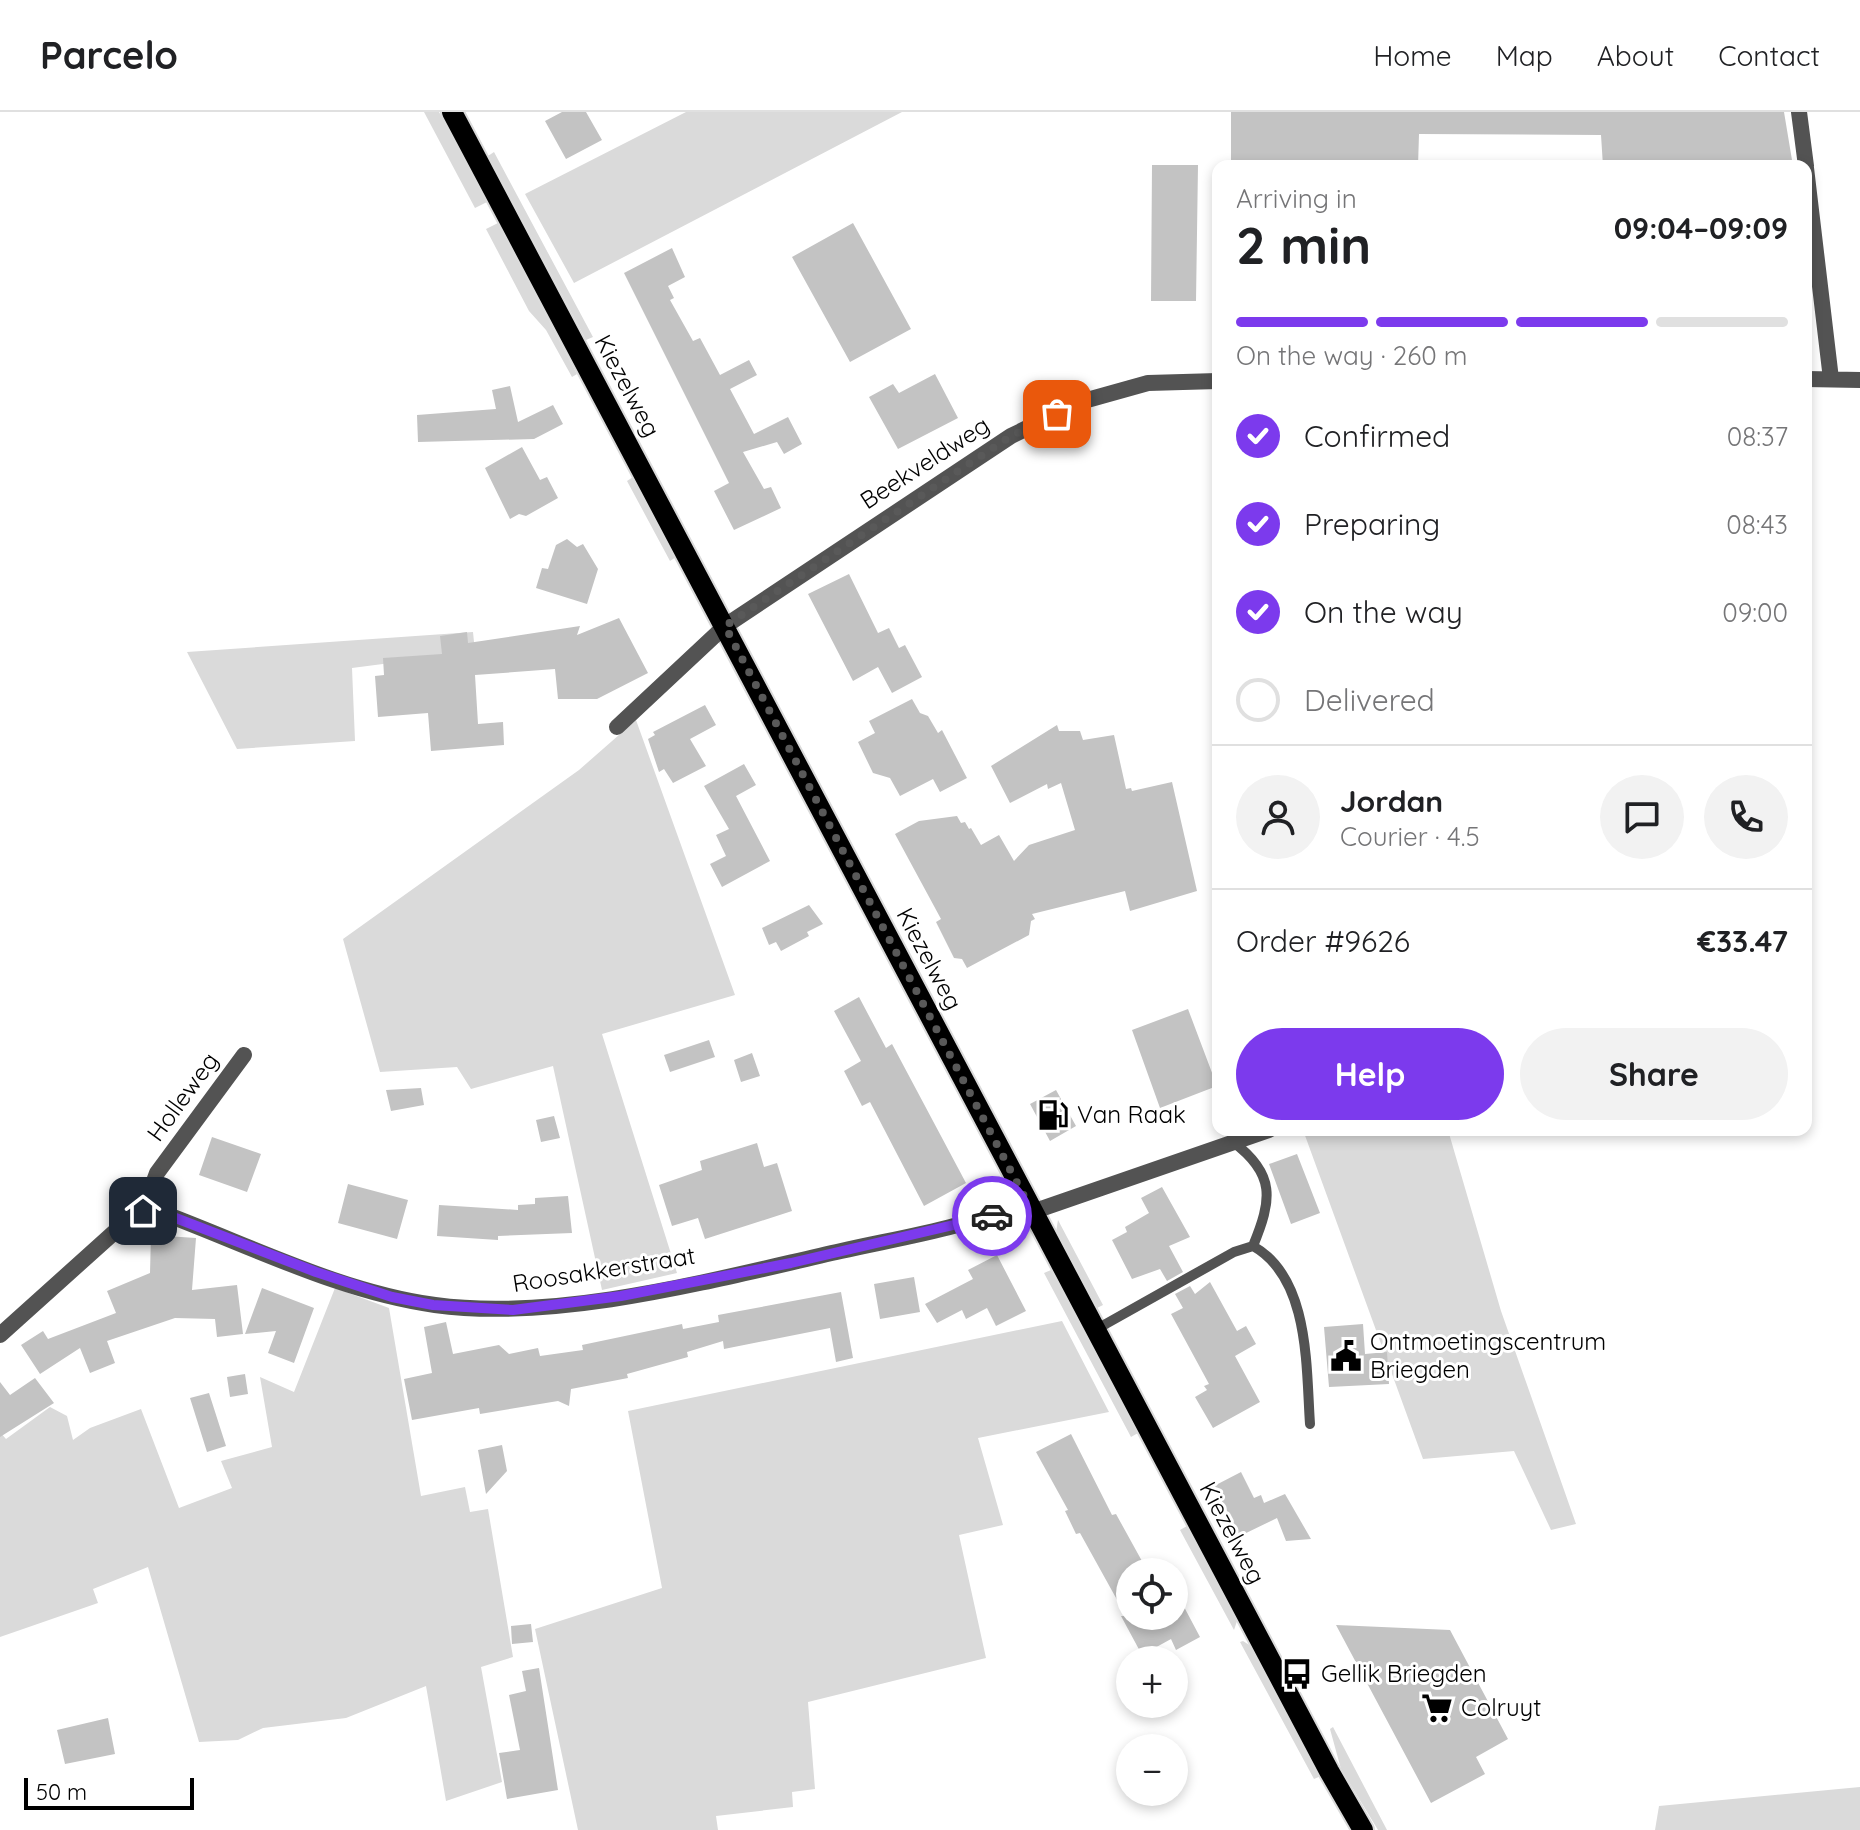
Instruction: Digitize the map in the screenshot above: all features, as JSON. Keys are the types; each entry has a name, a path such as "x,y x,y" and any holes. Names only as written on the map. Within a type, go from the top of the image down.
{"main road":[{"name":"Kiezelweg","path":"452,112 1029,1206 1363,1830"}],"street":[{"path":"1799,112 1805,160"},
{"path":"1812,218 1831,379"},
{"path":"1812,379 1860,380"},
{"name":"Beekveldweg","path":"725,626 836,550 1025,429 1080,402 1148,383 1212,381"},
{"path":"617,727 725,626"},
{"name":"Holleweg","path":"143,1211 157,1173 244,1055"},
{"name":"Roosakkerstraat","path":"143,1211 160,1212 316,1272 392,1297 433,1305 513,1310 621,1296 791,1263 981,1220 1251,1136"},
{"path":"0,1335 143,1211"}],"lane":[{"path":"1095,1330 1221,1259 1253,1246 1264,1221 1267,1189 1256,1160 1233,1142"},
{"path":"1253,1246 1271,1256 1303,1320 1310,1424"}],"shaded area":[{"path":"424,112 439,112 487,202 475,208"},
{"path":"686,112 902,112 574,283 525,194"},
{"path":"494,152 593,337 586,340 488,156"},
{"path":"498,223 577,374 572,377 546,330 529,311 486,229"},
{"path":"633,477 676,557 670,561 627,481"},
{"path":"473,632 475,652 352,668 355,741 237,749 187,652"},
{"path":"636,720 735,995 602,1034 677,1273 602,1290 553,1066 471,1089 457,1067 380,1072 343,939 579,770"},
{"path":"1305,1136 1450,1136 1501,1311 1576,1524 1551,1530 1514,1451 1423,1459"},
{"path":"1058,1220 1103,1305 1097,1308 1056,1232"},
{"path":"1051,1270 1138,1433 1131,1437 1044,1273"},
{"path":"335,1288 389,1308 421,1496 465,1487 470,1512 488,1509 513,1657 481,1667 502,1782 446,1801 426,1686 346,1718 263,1728 238,1740 199,1742 148,1567 93,1589 98,1603 0,1637 0,1432 6,1439 50,1407 67,1416 73,1440 90,1428 141,1409 179,1508 232,1488 221,1461 272,1447 260,1377 294,1392"},
{"path":"1062,1321 1109,1412 978,1438 1003,1525 959,1535 986,1658 808,1702 815,1789 792,1792 793,1807 716,1816 718,1830 578,1830 535,1629 662,1588 628,1411"},
{"path":"1187,1526 1237,1621 1234,1630 1180,1530"},
{"path":"1240,1642 1251,1646 1321,1776 1314,1779"},
{"path":"1333,1727 1387,1830 1378,1830 1341,1769 1330,1729"},
{"path":"1860,1787 1860,1830 1655,1830 1659,1806"}],"building":[{"path":"562,112 586,112 602,140 566,159 545,121"},
{"path":"1231,112 1784,112 1792,160 1603,160 1601,135 1419,134 1418,160 1231,160"},
{"path":"1152,165 1198,165 1196,301 1151,301"},
{"path":"853,223 911,329 850,362 792,257"},
{"path":"672,248 685,277 668,286 674,298 670,300 693,341 700,338 720,375 749,360 757,375 730,389 754,434 788,417 802,444 784,454 777,442 743,452 764,489 771,487 781,508 734,530 714,491 729,483 624,273"},
{"path":"935,374 958,418 898,449 869,397 893,384 899,393"},
{"path":"510,386 518,422 553,405 563,424 534,439 418,442 417,415 496,409 492,390"},
{"path":"522,447 540,480 547,477 558,498 526,516 519,514 510,519 485,468"},
{"path":"567,539 577,547 583,544 598,569 587,604 536,588 542,568 548,569 556,545"},
{"path":"849,574 878,633 889,628 899,648 905,645 922,677 892,693 878,667 853,681 808,594"},
{"path":"619,618 648,673 597,699 558,699 555,669 475,675 478,724 503,722 504,745 431,751 428,713 378,717 375,676 384,675 383,658 442,654 440,636 467,632 468,643 580,626 577,635"},
{"path":"912,699 938,733 942,730 967,778 940,792 933,779 900,796 890,778 873,773 858,742 875,733 869,721"},
{"path":"705,705 716,725 690,739 706,766 673,783 664,769 659,772 648,739 655,735 653,732"},
{"path":"1057,725 1059,731 1080,731 1083,740 1114,735 1126,789 1131,788 1132,791 1172,782 1197,891 1130,911 1125,891 1032,914 1035,919 1031,921 1029,935 967,968 962,959 954,958 936,922 941,919 895,834 919,821 957,816 961,823 965,822 971,828 981,845 999,835 1014,861 1029,845 1075,830 1061,783 1048,789 1047,784 1010,803 991,766"},
{"path":"744,764 756,785 736,796 770,861 722,887 710,864 726,856 716,835 729,829 704,786"},
{"path":"809,905 823,924 807,932 809,936 781,951 776,942 769,945 762,928"},
{"path":"859,997 886,1048 892,1044 966,1183 924,1206 870,1102 862,1106 844,1071 861,1061 834,1011"},
{"path":"1188,1009 1212,1073 1212,1088 1160,1108 1132,1030"},
{"path":"709,1040 715,1057 670,1072 664,1055"},
{"path":"752,1053 760,1076 741,1082 734,1060"},
{"path":"421,1088 424,1105 391,1111 386,1090"},
{"name":"Van Raak","path":"1056,1090 1076,1126 1050,1141 1030,1104"},
{"path":"554,1116 560,1138 541,1142 536,1120"},
{"path":"212,1137 261,1154 247,1192 199,1175"},
{"path":"757,1143 764,1167 777,1163 792,1211 705,1239 698,1218 672,1226 659,1185 702,1170 700,1161"},
{"path":"1297,1154 1320,1213 1291,1224 1269,1164"},
{"path":"348,1184 408,1200 397,1239 338,1223"},
{"path":"1162,1187 1190,1237 1169,1246 1183,1272 1167,1281 1160,1269 1132,1279 1112,1240 1127,1232 1125,1227 1149,1213 1141,1198"},
{"path":"568,1196 572,1233 498,1236 498,1240 437,1236 439,1205 518,1210 518,1205 535,1204 535,1198"},
{"path":"151,1235 196,1238 192,1290 237,1285 243,1334 217,1337 215,1319 175,1318 107,1341 115,1363 90,1373 80,1348 40,1374 21,1345 43,1331 48,1339 116,1313 107,1291 150,1273"},
{"path":"997,1255 1026,1311 996,1326 987,1308 966,1319 962,1310 937,1323 925,1304 973,1279 968,1270"},
{"path":"914,1277 920,1312 880,1319 874,1284"},
{"path":"1210,1282 1237,1331 1246,1326 1256,1344 1235,1356 1260,1402 1213,1428 1195,1397 1207,1390 1204,1386 1209,1384 1171,1314 1183,1308 1175,1294 1190,1286 1195,1294"},
{"path":"262,1288 314,1308 294,1363 268,1353 276,1331 245,1334"},
{"path":"841,1292 853,1358 836,1362 830,1328 724,1349 723,1341 687,1352 688,1357 627,1374 628,1378 571,1389 569,1406 558,1401 480,1414 479,1408 412,1420 404,1379 432,1373 424,1327 446,1322 453,1354 499,1345 509,1354 538,1348 540,1356 583,1350 582,1345 682,1324 683,1329 719,1322 718,1315"},
{"name":"Ontmoetingscentrum Briegden","path":"1363,1324 1365,1354 1387,1352 1389,1384 1329,1387 1324,1327"},
{"path":"245,1374 248,1394 230,1397 227,1377"},
{"path":"35,1378 54,1403 0,1437 0,1382 10,1395"},
{"path":"209,1393 226,1446 207,1452 190,1398"},
{"path":"1071,1434 1112,1515 1116,1514 1140,1558 1116,1558 1116,1598 1080,1533 1076,1534 1065,1511 1068,1510 1036,1452"},
{"path":"502,1445 507,1471 486,1494 478,1450"},
{"path":"1241,1472 1254,1498 1261,1495 1264,1503 1285,1494 1311,1539 1286,1541 1277,1518 1240,1536 1214,1486"},
{"path":"1188,1614 1200,1637 1183,1646 1174,1646 1171,1639 1158,1646 1137,1646 1129,1630 1188,1630"},
{"path":"531,1624 533,1642 512,1644 511,1626"},
{"name":"Colruyt","path":"1336,1625 1450,1630 1508,1739 1476,1757 1485,1774 1431,1803"},
{"path":"539,1668 558,1790 507,1799 499,1753 520,1750 509,1695 526,1691 522,1671"},
{"path":"108,1718 115,1754 65,1764 57,1730"}],"way so far":[{"path":"992,1216 1026,1200 725,626 1011,436 1057,414"}],"place":[{"name":"Van Raak","path":"1053,1115"},
{"name":"Ontmoetingscentrum Briegden","path":"1346,1356"},
{"name":"Gellik Briegden","path":"1297,1674"},
{"name":"Colruyt","path":"1437,1708"}],"route":[{"path":"143,1211 160,1212 316,1272 392,1297 433,1305 513,1310 549,1308 621,1296 791,1263 992,1216"}]}
